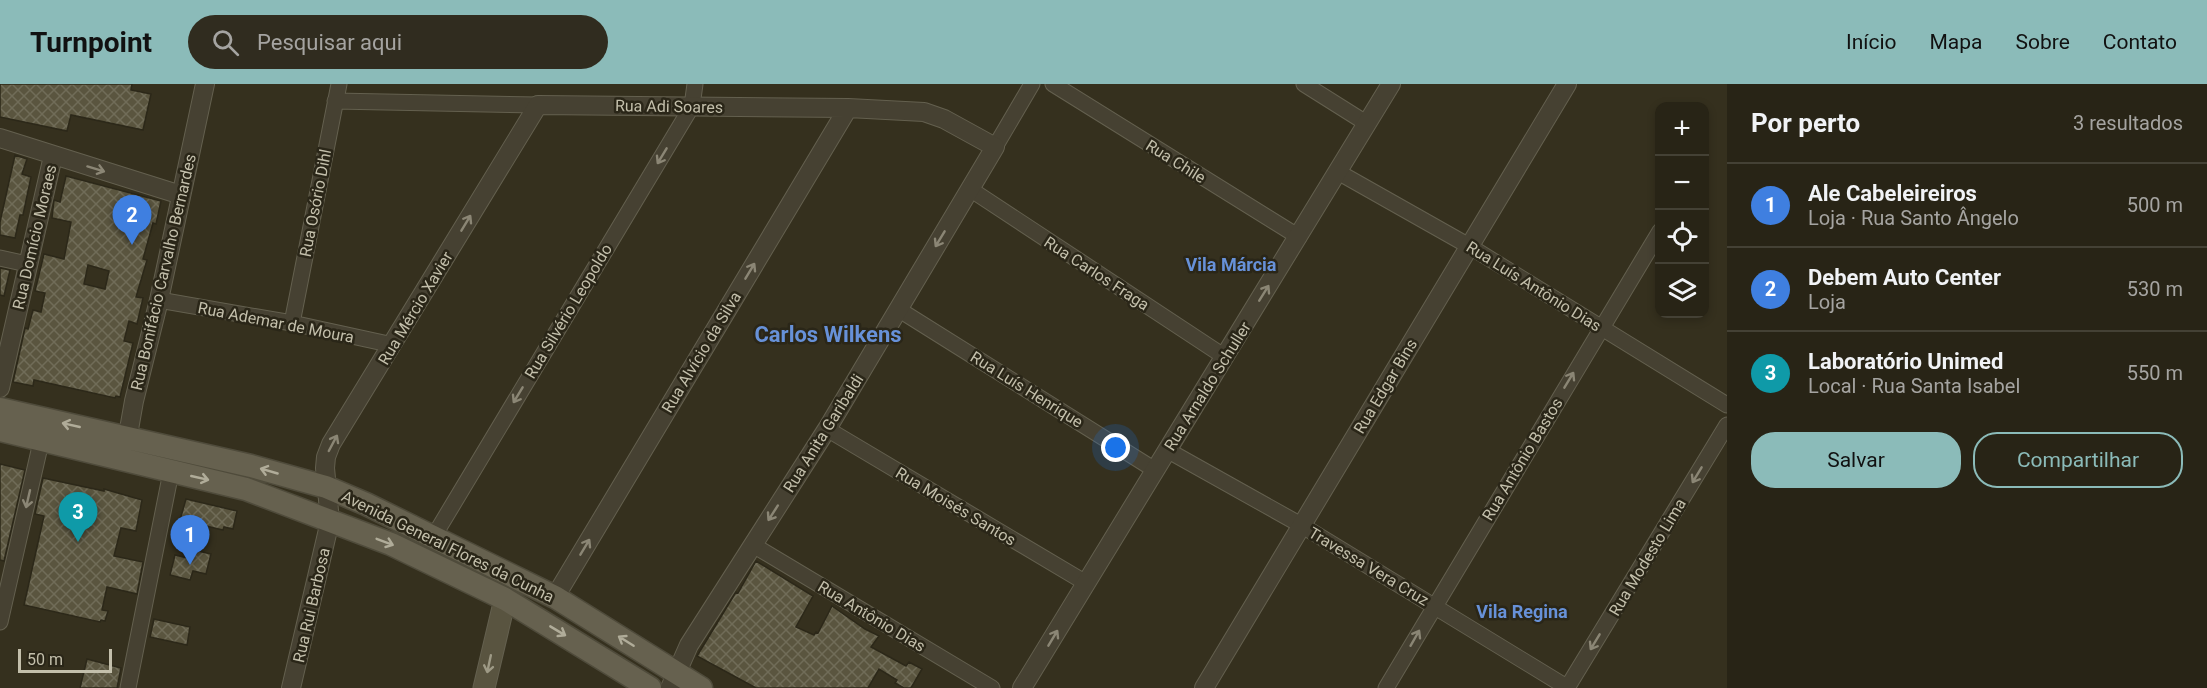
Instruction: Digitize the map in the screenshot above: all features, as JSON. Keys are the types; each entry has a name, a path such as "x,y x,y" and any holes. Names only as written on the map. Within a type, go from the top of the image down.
{"main road":[{"name":"Avenida General Flores da Cunha","path":"0,410 251,466 326,487 434,536 555,597 673,680 701,688"},
{"name":"Avenida General Flores da Cunha","path":"3,432 246,489 391,544 505,599 650,688"},
{"path":"484,688 505,599"}],"street":[{"name":"Rua Bonifácio Carvalho Bernardes","path":"123,461 134,401 159,300 205,84"},
{"name":"Rua Osório Dihl","path":"292,323 339,84"},
{"name":"Rua Silvério Leopoldo","path":"434,536 692,106 695,84"},
{"name":"Rua Anita Garibaldi","path":"673,680 689,645 827,429 1032,84"},
{"name":"Rua Chile","path":"1053,84 1299,237"},
{"path":"1304,84 1366,123"},
{"name":"Rua Arnaldo Schuller","path":"1022,688 1391,84"},
{"name":"Rua Edgar Bins","path":"1204,688 1567,84"},
{"name":"Rua Adi Soares","path":"335,101 848,108 924,112 994,147"},
{"name":"Rua Mércio Xavier","path":"330,521 325,468 331,444 538,105"},
{"name":"Rua Alvício da Silva","path":"555,597 848,108"},
{"path":"0,138 181,195"},
{"name":"Rua Domício Moraes","path":"0,388 53,156"},
{"name":"Rua Luís Antônio Dias","path":"1338,171 1469,246 1727,405"},
{"name":"Rua Carlos Fraga","path":"970,189 1225,357"},
{"name":"Rua Antônio Bastos","path":"1386,688 1655,238"},
{"path":"0,258 27,264"},
{"name":"Rua Ademar de Moura","path":"159,300 292,323 393,345"},
{"name":"Rua Luís Henrique","path":"898,309 1155,470"},
{"name":"Rua Modesto Lima","path":"1568,688 1727,425"},
{"name":"Rua Moisés Santos","path":"827,429 1086,583"},
{"path":"0,622 40,442"},
{"name":"Travessa Vera Cruz","path":"1167,450 1301,525 1568,688"},
{"path":"128,688 171,472"},
{"name":"Rua Rui Barbosa","path":"291,688 330,521"},
{"name":"Rua Antônio Dias","path":"753,545 992,688"}],"building":[{"path":"0,84 132,84 131,90 151,94 143,130 71,115 67,131 0,117"},
{"path":"15,155 27,159 22,174 31,177 23,215 20,215 15,238 0,235 0,222"},
{"path":"66,176 161,201 156,224 153,223 143,259 147,260 136,297 143,298 137,324 129,321 124,341 133,343 120,397 115,398 34,380 33,386 13,382 25,328 28,329 33,310 41,312 45,293 35,291 44,254 64,259 71,222 52,218 54,200 60,202","holes":["88,265 109,271 105,289 84,284"]},
{"path":"0,268 10,270 4,296 0,295"},
{"path":"0,464 25,470 4,561 0,560"},
{"path":"43,478 104,491 104,489 142,500 136,531 121,528 114,556 143,562 137,594 107,587 102,610 108,611 105,621 100,622 24,605 44,516 35,514"},
{"path":"186,499 237,511 233,529 224,527 223,530 180,520"},
{"path":"194,550 211,554 206,574 193,571 190,580 170,575 175,555 192,559"},
{"path":"756,561 813,596 796,627 814,635 818,633 832,606 879,636 871,647 906,666 909,662 922,669 911,688 904,688 895,683 897,680 879,669 868,688 756,688 697,656"},
{"path":"154,619 190,627 187,645 150,637"},
{"path":"87,659 121,668 117,688 80,688"}],"place":[{"name":"Debem Auto Center","path":"132,245"},
{"name":"Laboratório Unimed","path":"78,542"},
{"name":"Ale Cabeleireiros","path":"190,565"}],"district":[{"name":"Vila Márcia","path":"1231,265"},
{"name":"Carlos Wilkens","path":"828,334"},
{"name":"Vila Regina","path":"1522,612"}]}
